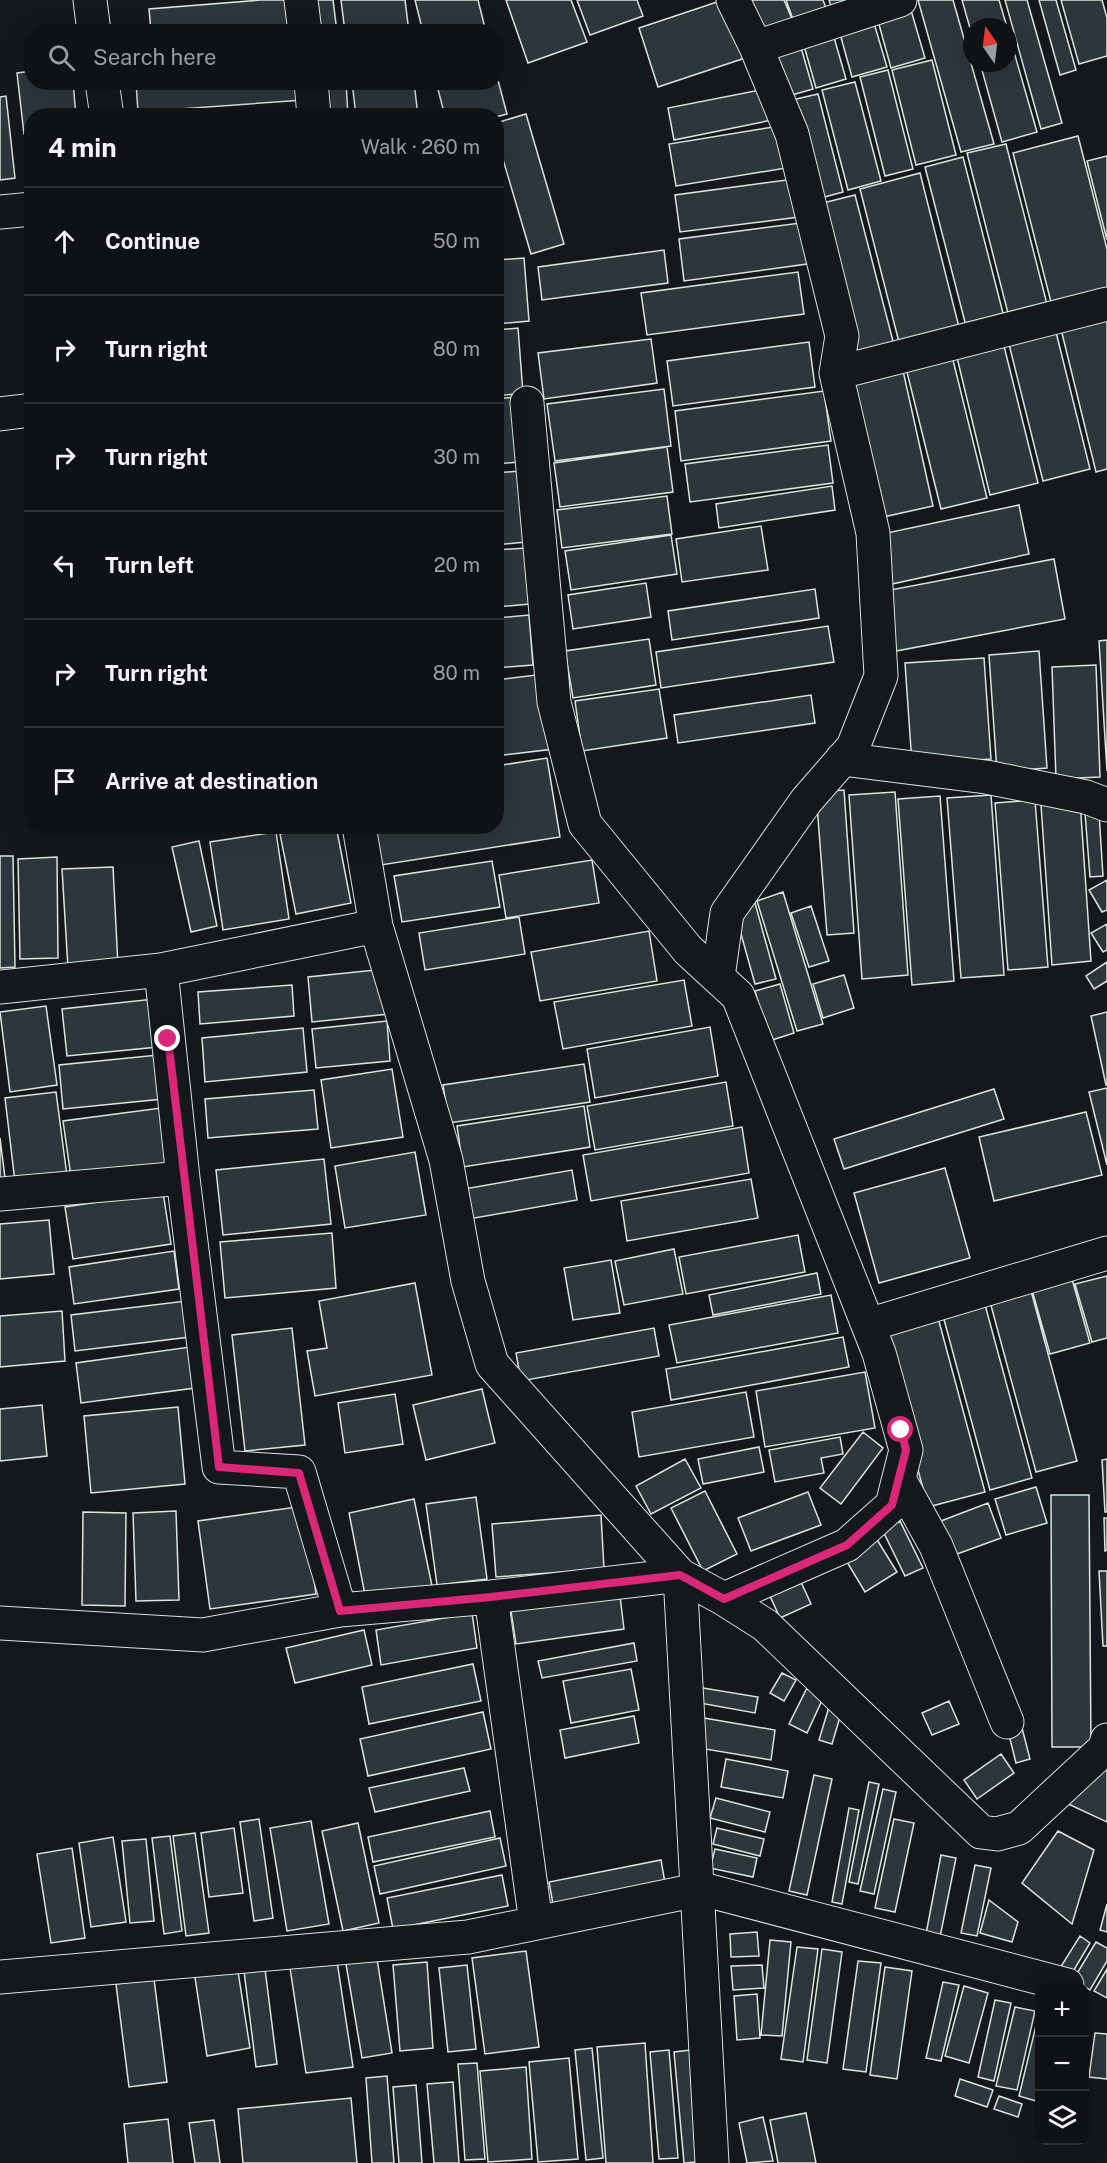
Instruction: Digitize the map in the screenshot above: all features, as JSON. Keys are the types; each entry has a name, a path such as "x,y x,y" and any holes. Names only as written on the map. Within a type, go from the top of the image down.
{"street":[{"path":"90,0 93,24"},
{"path":"301,0 304,24"},
{"path":"718,977 727,913 806,801 853,747 881,676 873,533 837,373 842,336 792,134 734,0"},
{"path":"756,47 900,0"},
{"path":"103,90 106,108"},
{"path":"312,90 313,108"},
{"path":"0,212 24,209"},
{"path":"837,373 1107,304"},
{"path":"527,403 554,702 585,824 688,950 738,996 879,1353 906,1450 892,1505 847,1545 724,1599"},
{"path":"0,414 24,411"},
{"path":"842,759 986,777 1086,797 1107,805"},
{"path":"361,834 376,926 446,1160 468,1281 492,1364 680,1575 765,1625 981,1832 997,1834 1019,1828 1105,1748 1107,1740"},
{"path":"0,987 161,970 376,926"},
{"path":"161,970 183,1178 219,1467 299,1473 340,1611"},
{"path":"0,1194 183,1178"},
{"path":"868,1325 1107,1253"},
{"path":"899,1479 936,1546 1007,1722"},
{"path":"0,1623 203,1635 340,1611 491,1597 680,1575"},
{"path":"680,1575 712,2163"},
{"path":"491,1597 537,1923"},
{"path":"0,1977 468,1937 702,1889 1059,1983"}],"building":[{"path":"261,0 296,0 298,24 150,24 149,9"},
{"path":"308,0 333,0 336,24 311,24"},
{"path":"341,0 405,0 408,24 344,24"},
{"path":"415,0 478,0 484,24 421,24"},
{"path":"506,0 571,0 587,42 528,63"},
{"path":"577,0 637,0 643,16 590,35"},
{"path":"723,0 748,57 658,87 639,28"},
{"path":"751,0 784,0 792,19 763,31"},
{"path":"786,0 823,0 827,11 794,22"},
{"path":"829,0 863,0 833,13"},
{"path":"908,0 925,58 891,68 875,10"},
{"path":"918,0 953,0 963,35 963,72 974,72 994,144 961,152"},
{"path":"962,0 999,0 1004,18 967,18"},
{"path":"1005,0 1027,0 1062,123 1041,129 1017,43 1017,18 1010,18"},
{"path":"1039,0 1056,0 1076,70 1060,75"},
{"path":"1061,0 1102,0 1107,18 1107,56 1079,64"},
{"path":"871,13 887,67 852,77 837,23"},
{"path":"831,27 846,79 816,88 801,35"},
{"path":"798,37 813,89 785,97 771,45"},
{"path":"932,60 956,155 916,165 892,70"},
{"path":"1017,62 1037,132 1002,142 983,72 1017,72"},
{"path":"888,70 913,169 885,176 860,77"},
{"path":"24,72 24,90 74,90 75,108 24,108 24,134 17,73"},
{"path":"855,82 881,181 848,190 822,90"},
{"path":"770,88 777,119 674,140 668,108"},
{"path":"137,90 303,90 304,100 193,108 138,108"},
{"path":"318,90 346,90 348,108 320,108"},
{"path":"353,90 415,90 417,108 355,108"},
{"path":"438,90 501,90 507,114 504,115 504,108 443,108"},
{"path":"818,94 843,192 817,199 792,100"},
{"path":"6,96 15,178 0,180 0,97"},
{"path":"526,114 564,244 531,254 504,163 504,121"},
{"path":"785,125 792,167 676,186 669,144"},
{"path":"1078,136 1107,249 1107,296 1053,310 1013,153"},
{"path":"1006,144 1049,312 1010,321 967,153"},
{"path":"1107,156 1107,240 1087,161"},
{"path":"963,157 1005,321 967,330 925,167"},
{"path":"920,173 961,335 901,350 860,189"},
{"path":"802,178 807,216 680,232 675,195"},
{"path":"855,195 894,345 853,355 815,205"},
{"path":"808,222 814,263 684,281 679,239"},
{"path":"664,250 668,283 542,300 538,267"},
{"path":"524,258 529,321 504,323 504,259"},
{"path":"798,272 804,314 647,335 641,293"},
{"path":"1107,318 1107,469 1096,472 1060,325"},
{"path":"1054,324 1090,469 1043,481 1007,336"},
{"path":"518,328 523,393 504,395 504,329"},
{"path":"1002,338 1038,483 990,495 955,349"},
{"path":"651,339 657,383 544,399 538,353"},
{"path":"809,342 815,387 673,406 667,361"},
{"path":"952,356 987,498 941,509 906,368"},
{"path":"902,366 933,506 874,519 842,380"},
{"path":"664,389 671,446 555,461 547,404"},
{"path":"824,391 831,441 681,461 675,411"},
{"path":"514,397 519,462 504,463 504,398"},
{"path":"828,445 833,483 690,502 685,464"},
{"path":"667,447 673,492 560,507 554,463"},
{"path":"520,471 526,542 504,544 504,472"},
{"path":"832,486 835,510 719,528 716,504"},
{"path":"667,496 672,534 562,548 557,510"},
{"path":"1019,505 1029,554 892,584 882,534"},
{"path":"761,526 768,570 682,582 676,539"},
{"path":"671,535 677,574 571,590 565,551"},
{"path":"526,548 530,604 504,606 504,549"},
{"path":"1054,559 1065,619 896,651 885,591"},
{"path":"646,583 651,617 573,629 568,595"},
{"path":"815,589 819,618 672,640 668,611"},
{"path":"529,615 533,665 504,667 504,617"},
{"path":"828,626 834,662 661,688 656,652"},
{"path":"649,639 656,685 573,698 565,651"},
{"path":"1107,640 1107,771 1099,641"},
{"path":"1039,651 1047,768 997,772 989,655"},
{"path":"984,658 991,759 912,764 905,663"},
{"path":"1096,665 1100,777 1056,779 1052,667"},
{"path":"544,674 554,749 504,755 504,679"},
{"path":"659,689 667,738 582,751 575,701"},
{"path":"811,695 815,723 678,743 674,715"},
{"path":"547,758 560,837 381,865 376,834 504,834 504,765"},
{"path":"844,790 854,933 827,935 816,792"},
{"path":"895,792 908,975 862,979 849,795"},
{"path":"991,795 1004,975 961,978 947,798"},
{"path":"940,796 954,981 912,985 898,799"},
{"path":"1035,800 1048,967 1008,970 995,803"},
{"path":"1080,801 1091,961 1052,965 1041,805"},
{"path":"1085,813 1099,813 1103,876 1090,877"},
{"path":"276,834 289,919 223,930 210,842"},
{"path":"280,834 338,834 351,903 296,914"},
{"path":"199,841 217,926 191,932 172,847"},
{"path":"0,856 13,856 15,967 0,968"},
{"path":"57,857 58,958 20,959 18,859"},
{"path":"592,860 599,903 506,918 499,875"},
{"path":"492,861 500,907 402,922 394,876"},
{"path":"113,867 118,966 68,968 62,869"},
{"path":"1107,880 1107,910 1102,912 1089,890"},
{"path":"783,892 823,1024 797,1031 757,901"},
{"path":"755,903 776,979 755,984 734,909"},
{"path":"811,906 829,961 809,967 791,913"},
{"path":"519,917 525,954 425,970 419,933"},
{"path":"1107,924 1107,950 1103,952 1091,933"},
{"path":"649,931 657,981 540,1001 531,952"},
{"path":"1107,962 1107,981 1094,989 1086,976"},
{"path":"385,969 389,1014 312,1022 308,977"},
{"path":"844,975 854,1008 823,1018 813,984"},
{"path":"684,980 692,1026 563,1049 554,1002"},
{"path":"780,984 794,1033 769,1041 755,991"},
{"path":"292,985 294,1016 200,1024 198,992"},
{"path":"154,999 158,1047 67,1056 62,1009"},
{"path":"46,1006 57,1085 10,1092 0,1012"},
{"path":"1107,1012 1107,1085 1106,1085 1091,1016"},
{"path":"387,1021 390,1061 316,1068 312,1029"},
{"path":"710,1027 718,1076 595,1098 587,1049"},
{"path":"303,1028 307,1072 205,1082 202,1038"},
{"path":"158,1055 163,1099 63,1109 59,1065"},
{"path":"584,1064 590,1102 449,1123 443,1085"},
{"path":"392,1069 403,1137 331,1148 321,1080"},
{"path":"726,1082 733,1126 595,1150 587,1106"},
{"path":"1107,1088 1107,1165 1089,1092"},
{"path":"994,1089 1004,1119 844,1169 834,1139"},
{"path":"314,1090 318,1129 208,1138 205,1099"},
{"path":"56,1092 67,1176 15,1182 5,1098"},
{"path":"584,1106 590,1147 463,1167 457,1126"},
{"path":"161,1108 169,1164 71,1177 63,1121"},
{"path":"1086,1112 1102,1175 994,1201 979,1137"},
{"path":"742,1127 749,1173 591,1201 583,1155"},
{"path":"0,1138 5,1178 0,1179"},
{"path":"415,1152 426,1215 345,1228 335,1166"},
{"path":"324,1159 331,1224 223,1235 216,1170"},
{"path":"945,1168 970,1258 879,1283 854,1193"},
{"path":"572,1170 577,1200 469,1219 464,1189"},
{"path":"751,1179 758,1218 627,1241 621,1201"},
{"path":"163,1192 171,1244 73,1259 65,1207"},
{"path":"49,1220 54,1274 0,1279 0,1224"},
{"path":"332,1233 336,1288 225,1298 220,1242"},
{"path":"798,1235 805,1272 686,1294 679,1257"},
{"path":"674,1249 683,1294 624,1305 615,1261"},
{"path":"174,1251 179,1289 74,1304 69,1267"},
{"path":"611,1260 620,1313 573,1320 564,1268"},
{"path":"817,1273 821,1294 713,1315 709,1295"},
{"path":"1107,1276 1107,1338 1092,1342 1075,1284"},
{"path":"1072,1279 1090,1343 1050,1354 1032,1290"},
{"path":"415,1283 432,1375 315,1396 307,1351 327,1348 319,1301"},
{"path":"1030,1287 1077,1461 1036,1472 989,1298"},
{"path":"831,1295 838,1333 677,1363 669,1325"},
{"path":"186,1301 190,1337 75,1351 71,1315"},
{"path":"984,1301 1032,1478 990,1490 942,1312"},
{"path":"62,1311 65,1361 0,1367 0,1316"},
{"path":"937,1314 985,1492 928,1507 880,1329"},
{"path":"292,1328 305,1445 245,1451 232,1335"},
{"path":"654,1328 659,1356 521,1381 516,1353"},
{"path":"843,1337 849,1367 671,1400 666,1369"},
{"path":"190,1347 195,1388 81,1403 76,1363"},
{"path":"865,1372 875,1428 765,1447 756,1391"},
{"path":"482,1389 495,1443 426,1460 413,1405"},
{"path":"746,1392 754,1437 639,1457 632,1412"},
{"path":"395,1394 403,1444 345,1453 338,1403"},
{"path":"42,1405 47,1456 0,1461 0,1409"},
{"path":"178,1407 185,1484 91,1493 84,1416"},
{"path":"863,1432 883,1448 841,1504 820,1488"},
{"path":"840,1437 843,1454 821,1458 824,1473 775,1482 769,1450"},
{"path":"759,1447 764,1472 703,1484 698,1459"},
{"path":"685,1459 701,1488 651,1514 636,1486"},
{"path":"1107,1459 1107,1512 1105,1512 1102,1460"},
{"path":"1036,1487 1047,1523 1006,1535 995,1499"},
{"path":"705,1491 737,1554 703,1571 671,1508"},
{"path":"808,1492 821,1525 751,1551 738,1518"},
{"path":"1051,1495 1089,1495 1091,1747 1052,1747"},
{"path":"476,1497 487,1579 437,1585 426,1504"},
{"path":"414,1499 432,1586 366,1600 349,1513"},
{"path":"988,1503 1001,1538 946,1558 933,1524"},
{"path":"304,1506 316,1594 210,1609 198,1521"},
{"path":"176,1511 179,1600 136,1601 133,1513"},
{"path":"83,1512 126,1513 125,1606 82,1605"},
{"path":"601,1515 604,1569 496,1577 492,1524"},
{"path":"1104,1518 1107,1518 1107,1550 1105,1551"},
{"path":"900,1521 923,1568 905,1576 882,1529"},
{"path":"876,1538 897,1572 865,1592 844,1557"},
{"path":"1099,1571 1107,1571 1107,1646 1103,1646"},
{"path":"801,1582 811,1604 780,1618 770,1596"},
{"path":"620,1596 624,1629 516,1644 511,1611"},
{"path":"472,1613 477,1648 381,1665 376,1630"},
{"path":"364,1630 372,1665 295,1683 286,1648"},
{"path":"634,1643 637,1661 542,1678 538,1661"},
{"path":"473,1664 481,1701 369,1724 362,1687"},
{"path":"631,1669 639,1710 571,1723 563,1681"},
{"path":"782,1673 796,1680 784,1701 770,1693"},
{"path":"697,1687 758,1697 755,1713 694,1702"},
{"path":"807,1688 824,1696 807,1733 789,1724"},
{"path":"949,1701 959,1724 932,1735 922,1713"},
{"path":"829,1707 842,1710 832,1744 819,1740"},
{"path":"483,1712 491,1749 368,1776 360,1739"},
{"path":"634,1716 639,1743 565,1758 560,1730"},
{"path":"704,1718 775,1730 771,1760 699,1748"},
{"path":"1022,1728 1030,1759 1016,1763 1008,1731"},
{"path":"1001,1754 1014,1773 977,1799 964,1780"},
{"path":"726,1759 788,1771 783,1798 721,1787"},
{"path":"1107,1763 1107,1822 1064,1802"},
{"path":"464,1768 470,1791 375,1812 369,1788"},
{"path":"814,1775 832,1779 807,1895 789,1891"},
{"path":"869,1782 879,1784 858,1884 849,1882"},
{"path":"883,1789 896,1792 874,1894 860,1891"},
{"path":"716,1798 770,1812 765,1832 710,1818"},
{"path":"849,1808 859,1810 842,1904 832,1902"},
{"path":"490,1811 495,1837 373,1862 368,1837"},
{"path":"259,1819 273,1918 254,1921 240,1822"},
{"path":"894,1819 914,1823 895,1912 875,1908"},
{"path":"311,1821 329,1924 287,1931 270,1828"},
{"path":"358,1823 379,1923 343,1931 322,1831"},
{"path":"234,1828 243,1893 209,1897 201,1833"},
{"path":"717,1828 764,1839 760,1856 713,1844"},
{"path":"1058,1831 1094,1850 1072,1924 1022,1883"},
{"path":"195,1833 209,1933 186,1936 173,1836"},
{"path":"170,1836 182,1931 164,1934 152,1838"},
{"path":"113,1837 126,1922 91,1927 79,1843"},
{"path":"500,1838 506,1866 380,1894 374,1866"},
{"path":"146,1839 154,1921 130,1923 122,1841"},
{"path":"72,1848 85,1938 51,1943 37,1854"},
{"path":"715,1849 757,1858 753,1877 710,1868"},
{"path":"941,1855 956,1858 940,1937 926,1934"},
{"path":"661,1860 665,1883 553,1904 549,1882"},
{"path":"975,1865 991,1868 977,1936 961,1933"},
{"path":"502,1875 508,1906 393,1929 387,1898"},
{"path":"989,1900 1018,1922 1012,1942 980,1933"},
{"path":"1107,1904 1107,1932 1100,1930"},
{"path":"757,1932 759,1956 731,1957 730,1934"},
{"path":"1080,1936 1090,1943 1071,1975 1060,1968"},
{"path":"770,1940 791,1942 782,2036 761,2035"},
{"path":"1096,1942 1107,1948 1107,1961 1090,1990 1089,1983 1078,1983 1073,1980"},
{"path":"797,1947 818,1949 803,2062 781,2059"},
{"path":"822,1949 842,1952 827,2063 807,2060"},
{"path":"526,1951 539,2047 485,2054 472,1958"},
{"path":"377,1959 392,2053 362,2058 346,1964"},
{"path":"337,1961 353,2067 306,2073 290,1968"},
{"path":"858,1961 881,1963 866,2072 843,2069"},
{"path":"427,1962 433,2048 400,2051 393,1965"},
{"path":"237,1965 250,2048 207,2056 194,1971"},
{"path":"467,1965 476,2049 448,2052 439,1968"},
{"path":"762,1965 764,1988 733,1990 731,1966"},
{"path":"885,1967 912,1971 897,2079 870,2075"},
{"path":"265,1969 277,2064 256,2067 244,1971"},
{"path":"1107,1969 1107,1998 1094,1991"},
{"path":"154,1979 167,2082 129,2087 116,1984"},
{"path":"943,1982 959,1985 941,2061 926,2058"},
{"path":"964,1986 988,1993 969,2063 945,2056"},
{"path":"757,1994 760,2038 737,2040 734,1996"},
{"path":"995,2000 1011,2003 994,2081 978,2077"},
{"path":"1015,2007 1035,2011 1017,2090 996,2086"},
{"path":"1035,2030 1035,2101 1019,2096"},
{"path":"1095,2033 1107,2034 1107,2079 1089,2077"},
{"path":"645,2043 653,2163 606,2163 597,2047"},
{"path":"592,2048 603,2158 586,2160 575,2050"},
{"path":"699,2049 709,2161 684,2163 674,2052"},
{"path":"669,2050 678,2158 659,2159 650,2052"},
{"path":"569,2058 578,2159 538,2162 529,2062"},
{"path":"477,2063 485,2159 465,2160 458,2064"},
{"path":"526,2067 532,2159 488,2162 480,2071"},
{"path":"387,2076 394,2163 372,2163 366,2078"},
{"path":"960,2079 993,2090 987,2107 955,2096"},
{"path":"453,2082 459,2163 434,2163 427,2084"},
{"path":"416,2085 422,2163 399,2163 393,2087"},
{"path":"999,2096 1022,2104 1018,2117 994,2109"},
{"path":"351,2098 357,2163 243,2163 238,2109"},
{"path":"806,2113 816,2163 778,2163 770,2120"},
{"path":"763,2117 773,2161 747,2163 739,2123"},
{"path":"168,2119 173,2163 128,2163 124,2124"},
{"path":"214,2120 220,2163 195,2163 189,2123"}],"route":[{"path":"168,1039 219,1467 299,1473 340,1611 491,1597 680,1575 724,1599 847,1545 892,1505 906,1450 901,1430"}]}
